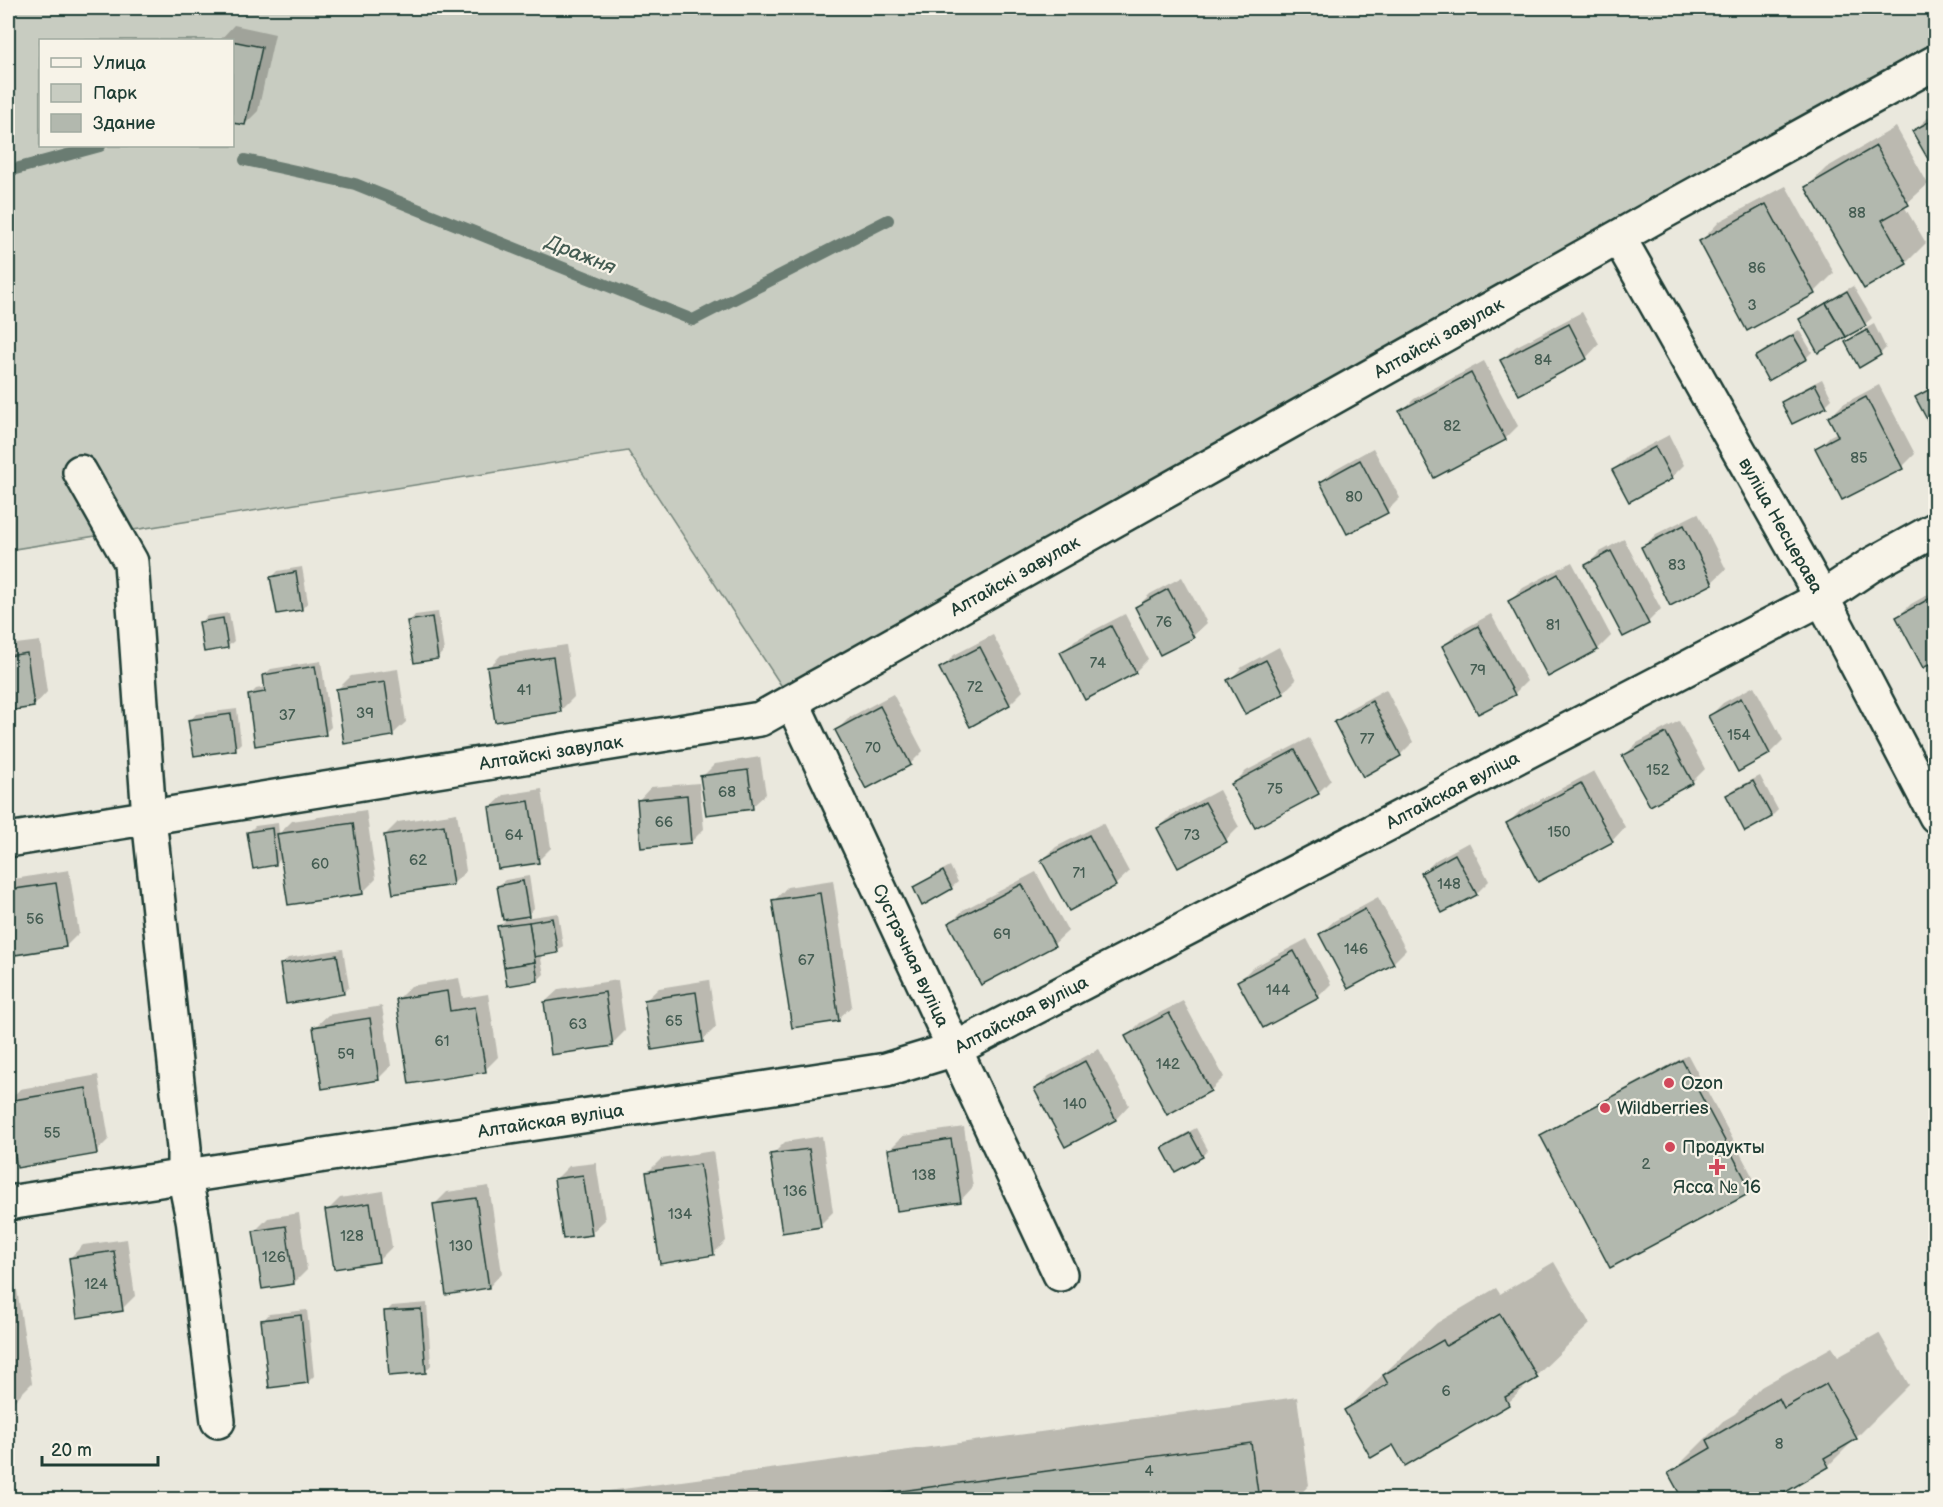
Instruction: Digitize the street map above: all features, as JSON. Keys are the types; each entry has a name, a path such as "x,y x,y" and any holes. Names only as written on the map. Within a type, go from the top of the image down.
{"street":[{"name":"Алтайскі завулак","path":"8,840 760,719 1935,62"},
{"name":"вуліца Несцерава","path":"1619,238 1822,598 1935,816"},
{"path":"80,472 131,561 149,817 184,1148 184,1175 193,1219 218,1421"},
{"name":"Алтайская вуліца","path":"8,1203 886,1070 955,1048 1822,598 1871,565 1935,529"},
{"name":"Сустрэчная вуліца","path":"792,702 1060,1274"}],"green space":[{"path":"8,8 1935,8 1935,70 792,702 628,451 8,550"}],"building":[{"path":"234,41 262,47 245,125 234,123"},
{"path":"1936,118 1936,173 1912,131"},
{"path":"1876,146 1909,205 1882,220 1907,264 1864,289 1805,187"},
{"path":"1766,204 1815,294 1747,331 1699,241"},
{"path":"1847,291 1866,326 1846,337 1826,303"},
{"path":"1826,303 1846,337 1818,353 1799,319"},
{"path":"1569,324 1587,359 1519,395 1500,360"},
{"path":"1867,330 1881,355 1859,368 1845,342"},
{"path":"1793,335 1807,359 1768,381 1755,357"},
{"path":"1471,373 1506,440 1434,478 1399,411"},
{"path":"1815,384 1827,407 1792,424 1781,402"},
{"path":"1936,386 1936,436 1915,397"},
{"path":"1866,397 1903,469 1842,500 1815,448 1838,436 1828,417"},
{"path":"1655,447 1672,479 1629,502 1612,470"},
{"path":"1360,460 1388,513 1347,534 1320,482"},
{"path":"1684,525 1713,584 1670,606 1641,547"},
{"path":"1611,551 1649,624 1623,637 1585,565"},
{"path":"296,572 302,610 277,614 270,577"},
{"path":"1558,574 1598,650 1548,677 1508,601"},
{"path":"1168,589 1194,638 1160,655 1135,607"},
{"path":"1936,595 1936,661 1923,668 1896,617"},
{"path":"432,617 438,659 414,663 407,621"},
{"path":"223,618 228,648 204,652 199,622"},
{"path":"1111,626 1136,673 1085,700 1060,652"},
{"path":"1478,626 1515,695 1478,714 1442,646"},
{"path":"980,647 1010,705 970,727 939,668"},
{"path":"27,653 34,707 8,711 8,656"},
{"path":"553,657 561,712 495,722 487,667"},
{"path":"1266,660 1284,694 1245,714 1227,680"},
{"path":"315,666 326,735 255,746 248,695 265,692 263,675"},
{"path":"385,682 393,736 344,744 336,689"},
{"path":"1741,698 1770,754 1738,772 1708,716"},
{"path":"1372,701 1401,756 1363,777 1334,722"},
{"path":"880,706 911,765 866,789 835,730"},
{"path":"231,714 236,750 194,756 188,720"},
{"path":"1666,733 1693,783 1650,806 1622,756"},
{"path":"1295,750 1319,794 1255,828 1231,784"},
{"path":"748,770 753,809 706,815 700,776"},
{"path":"1753,781 1772,817 1745,832 1726,795"},
{"path":"1581,783 1613,842 1538,882 1506,823"},
{"path":"687,795 691,843 641,848 637,800"},
{"path":"529,801 539,863 498,869 489,807"},
{"path":"1205,802 1227,842 1178,868 1157,828"},
{"path":"353,823 363,894 288,905 277,834"},
{"path":"444,825 453,885 393,894 384,835"},
{"path":"272,828 276,865 253,869 247,832"},
{"path":"1089,835 1116,886 1069,911 1041,860"},
{"path":"1455,854 1477,895 1442,913 1421,873"},
{"path":"943,871 952,889 922,906 913,887"},
{"path":"523,881 529,916 503,920 497,886"},
{"path":"56,883 66,947 8,956 8,890"},
{"path":"1022,884 1055,946 981,985 948,923"},
{"path":"820,893 839,1021 792,1028 772,900"},
{"path":"1365,909 1394,964 1348,989 1319,934"},
{"path":"552,918 558,953 534,957 529,922"},
{"path":"529,922 535,962 504,967 497,926"},
{"path":"1294,951 1319,998 1263,1028 1237,981"},
{"path":"337,955 344,994 286,1004 280,964"},
{"path":"535,962 538,981 507,986 504,967"},
{"path":"447,991 450,1011 475,1007 486,1072 409,1084 396,999"},
{"path":"605,992 613,1046 551,1055 544,1002"},
{"path":"696,992 703,1042 652,1050 644,1000"},
{"path":"1169,1013 1211,1091 1167,1115 1125,1036"},
{"path":"370,1018 379,1080 322,1089 313,1027"},
{"path":"1682,1060 1752,1192 1610,1268 1540,1135"},
{"path":"1085,1061 1116,1120 1065,1147 1034,1089"},
{"path":"86,1088 97,1154 17,1168 8,1101"},
{"path":"1190,1133 1203,1157 1175,1172 1162,1148"},
{"path":"951,1139 961,1202 897,1211 888,1149"},
{"path":"809,1149 821,1227 782,1233 770,1154"},
{"path":"700,1164 714,1255 660,1264 646,1172"},
{"path":"583,1175 592,1235 563,1239 554,1179"},
{"path":"476,1198 489,1288 446,1295 433,1204"},
{"path":"370,1203 379,1262 334,1269 325,1210"},
{"path":"286,1226 294,1284 262,1289 253,1231"},
{"path":"114,1251 123,1311 77,1318 69,1258"},
{"path":"421,1309 426,1373 389,1376 384,1311"},
{"path":"1500,1314 1538,1378 1505,1397 1509,1405 1405,1466 1393,1445 1371,1458 1344,1410 1388,1384 1383,1375 1443,1340 1446,1346"},
{"path":"301,1315 308,1383 269,1388 261,1320"},
{"path":"1826,1384 1857,1439 1824,1458 1829,1467 1772,1500 1683,1500 1668,1473 1711,1448 1707,1440 1779,1398 1784,1408"},
{"path":"1251,1443 1259,1500 835,1500"}],"waterway":[{"name":"Дражня","path":"8,171 96,147"},
{"name":"Дражня","path":"245,160 355,184 693,320 888,220"}],"place":[{"name":"Ozon","path":"1669,1083"},
{"name":"Wildberries","path":"1605,1108"},
{"name":"Продукты","path":"1670,1147"},
{"name":"Ясса № 16","path":"1717,1167"}]}
